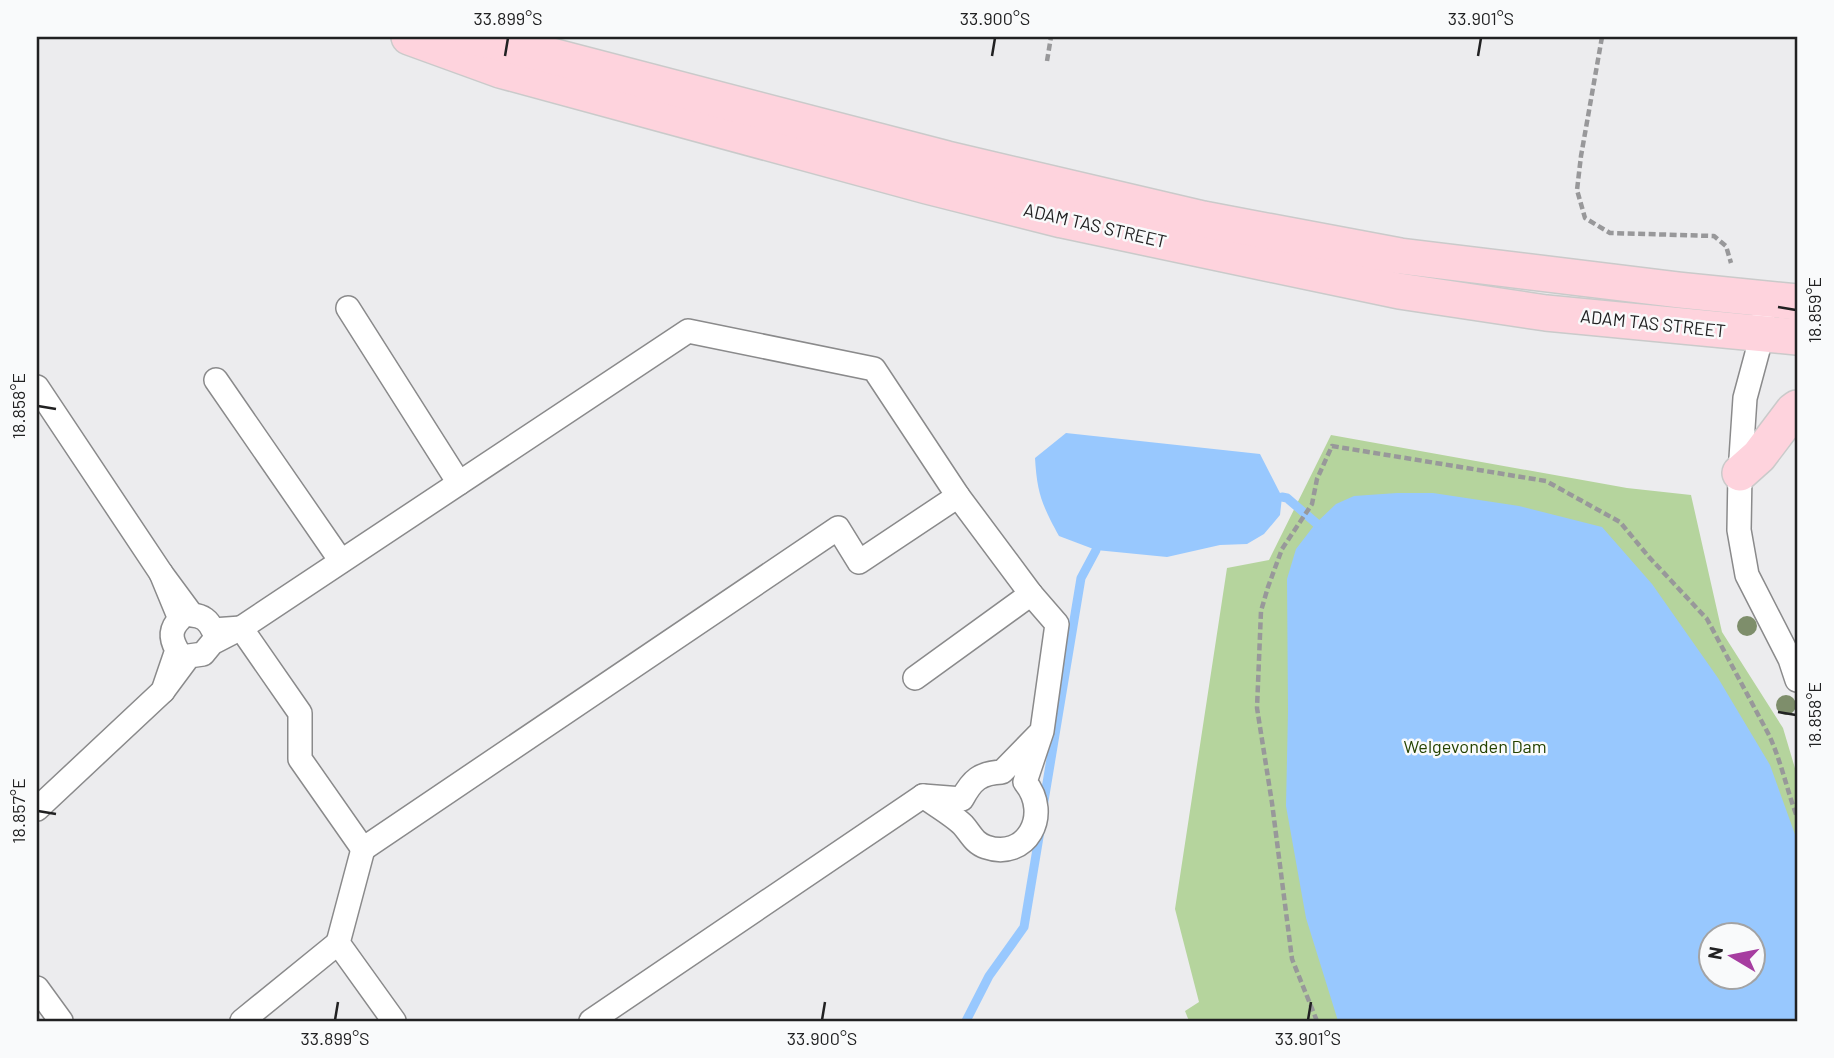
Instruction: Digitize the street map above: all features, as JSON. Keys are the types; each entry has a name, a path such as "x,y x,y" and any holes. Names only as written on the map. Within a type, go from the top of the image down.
{"main road":[{"name":"ADAM TAS STREET","path":"409,37 500,70 1062,220 1399,291 1546,313 1797,337"},
{"name":"ADAM TAS STREET","path":"472,37 960,162 1203,219 1400,256 1781,300"},
{"path":"1740,473 1759,456 1797,408"}],"street":[{"path":"1781,300 1762,335 1745,398 1739,530 1747,575 1790,659 1797,680"},
{"path":"348,308 459,483"},
{"path":"37,809 163,691 189,656 203,654 212,643 241,628 688,331 874,369 958,496 1031,594 1057,624 1042,732 1025,782 1033,792 1037,817 1025,839 1015,846 990,849 979,844 962,825 923,796"},
{"path":"216,380 341,561"},
{"path":"37,387 161,573 192,614 205,619 212,630 241,628"},
{"path":"242,1021 338,943 363,849 838,528 859,562 958,496"},
{"path":"161,573 180,619 172,630 177,650 163,691"},
{"path":"915,678 1031,594"},
{"path":"241,628 300,713 300,758 363,849"},
{"path":"591,1021 923,796 962,799 977,778 1002,772 1042,732"},
{"path":"338,943 394,1021"},
{"path":"37,988 57,1018"}],"path":[{"path":"1047,61 1051,37"},
{"path":"1602,37 1577,190 1585,218 1610,233 1714,236 1726,246 1731,260 1724,295"},
{"path":"1317,1021 1292,958 1257,708 1261,611 1282,549 1312,503 1317,479 1332,446 1546,481 1620,522 1707,620 1769,735 1797,817"}],"green space":[{"name":"Welgevonden Dam","path":"1331,435 1627,488 1691,495 1722,632 1783,728 1797,775 1797,1021 1189,1021 1185,1011 1199,1002 1175,909 1227,568 1269,560"}],"water":[{"path":"1066,433 1260,454 1282,497 1280,515 1264,534 1247,544 1220,545 1167,557 1096,550 1059,536 1041,498 1035,458"},
{"name":"Welgevonden Dam","path":"1433,493 1519,506 1602,527 1652,584 1718,678 1770,765 1797,840 1797,1021 1338,1021 1306,918 1286,806 1287,579 1296,549 1316,523 1336,504 1354,496"}],"waterway":[{"path":"1282,497 1287,498 1316,523"},
{"path":"1043,807 1081,578 1096,550"},
{"path":"966,1021 989,976 1024,927 1040,831"}]}
